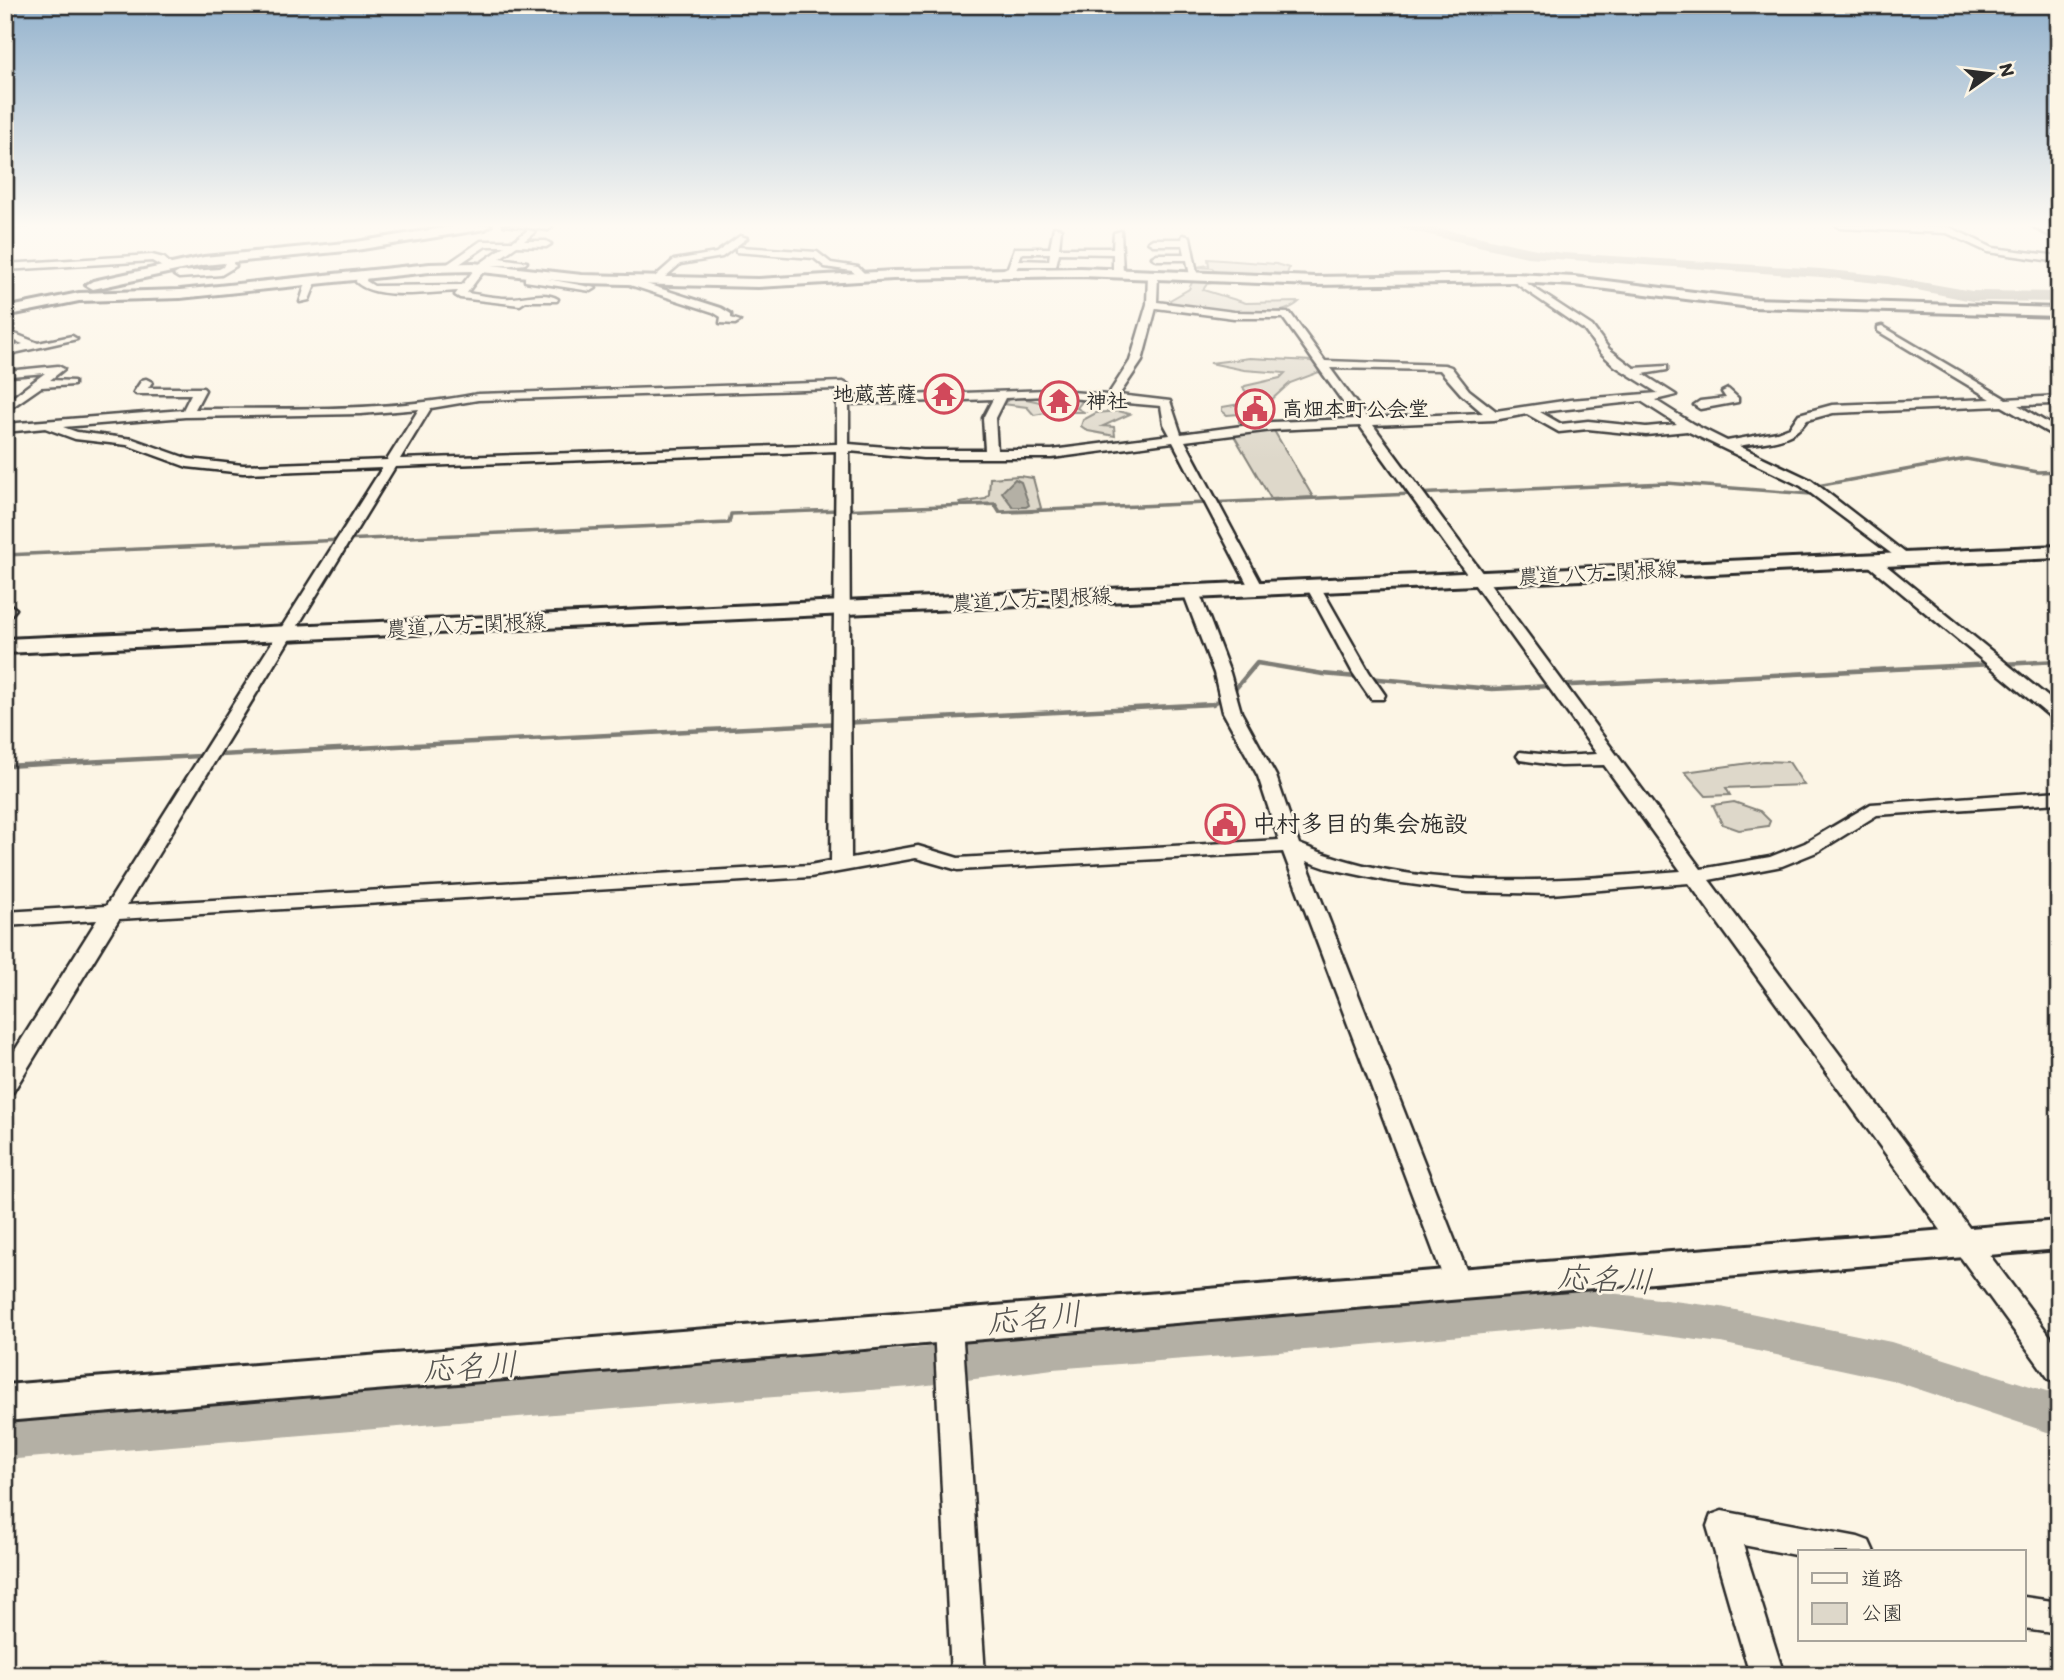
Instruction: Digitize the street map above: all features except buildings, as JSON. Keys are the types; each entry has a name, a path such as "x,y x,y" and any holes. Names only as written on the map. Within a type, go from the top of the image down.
{"main road":[{"path":"5,312 41,303"},
{"path":"1764,303 2059,312"},
{"name":"農道 八方-関根線","path":"5,646 2059,552"},
{"path":"5,1403 949,1335 1458,1282 2059,1234"}],"street":[{"path":"696,303 727,316 724,321 735,321"},
{"path":"47,425 75,435 129,442 187,463 216,468 844,447 923,454 1084,452 1272,426 1494,416 1591,401 1670,395 1631,372 1605,351 1588,328 1552,303"},
{"path":"1111,398 1136,361 1152,304 1234,315 1286,315 1963,1243 2059,1370"},
{"path":"1882,329 2059,435"},
{"path":"5,333 33,345"},
{"path":"5,352 72,339"},
{"path":"1322,364 1441,367 1447,369 1465,392 1494,416"},
{"path":"1631,372 1663,368"},
{"path":"5,409 58,369 11,373"},
{"path":"146,382 140,392 199,390 187,412"},
{"path":"41,384 70,383"},
{"path":"5,428 187,412 361,410 427,405 478,397 843,385 841,866"},
{"path":"1700,405 1734,400 1728,392"},
{"path":"844,401 1047,393 1166,403 1170,424 1257,589"},
{"path":"991,453 989,418 1001,395"},
{"path":"1644,398 1689,427 1822,493 1905,559"},
{"path":"1723,445 1780,435 1794,430 1803,417 1832,409 2059,400"},
{"path":"5,1086 427,405"},
{"path":"1530,411 1559,428 1588,425 1654,431 1689,427"},
{"path":"1872,561 2059,715"},
{"path":"1313,586 1361,673 1377,695"},
{"path":"1191,592 1222,673 1232,712 1267,776 1290,848 1458,1282"},
{"path":"5,606 8,609 5,613"},
{"path":"1526,756 1560,761 1610,759"},
{"path":"5,919 810,871 918,852 958,864 1274,845 1388,875 1468,886 1551,888 1696,876 1774,862 1812,848 1871,810 2059,797"},
{"path":"949,1335 968,1675"},
{"path":"1767,1675 1722,1526 1848,1550"},
{"path":"2025,1613 2059,1618"}],"green space":[{"path":"1297,303 1273,313 1256,314 1171,305"},
{"path":"1250,358 1313,361 1322,371 1290,383 1269,402 1245,407 1242,414 1248,414 1253,424 1245,426 1239,422 1239,414 1227,415 1222,411 1222,407 1246,403 1248,394 1243,388 1245,386 1280,378 1285,373 1244,370 1210,363"},
{"path":"1033,397 1084,399 1077,408 1084,412 1034,415 1027,407 1003,404 1017,398 1052,404 1069,402 1058,398"},
{"path":"1118,411 1130,414 1103,426 1114,427 1115,436 1088,431 1081,426 1083,420 1096,413"},
{"path":"1273,429 1313,497 1271,499 1233,434"},
{"path":"990,478 1033,478 1041,508 1032,512 999,513 994,505 963,506 960,503 985,499 989,494"},
{"path":"1764,761 1789,762 1804,785 1726,788 1730,795 1706,796 1685,772"},
{"path":"1734,802 1760,811 1770,821 1768,826 1739,830 1722,824 1713,805"}],"shaded area":[{"path":"1015,479 1021,482 1029,505 1026,507 1013,507 1002,492"}],"waterway":[{"path":"5,555 729,523 731,514 995,504 1000,512 1666,483 1811,494 1817,486 1966,459 2038,472 2059,471"},
{"path":"2002,664 2059,661"},
{"path":"5,766 1213,704 1236,688 1257,663 1323,674 1492,689 1993,664"},
{"name":"応名川","path":"5,1439 650,1386 912,1368 1053,1350 1331,1330 1579,1307 1721,1325 1891,1361 2059,1416"}],"place":[{"name":"地蔵菩薩","path":"944,394"},
{"name":"神社","path":"1059,401"},
{"name":"高畑本町公会堂","path":"1255,409"},
{"name":"中村多目的集会施設","path":"1225,824"}]}
